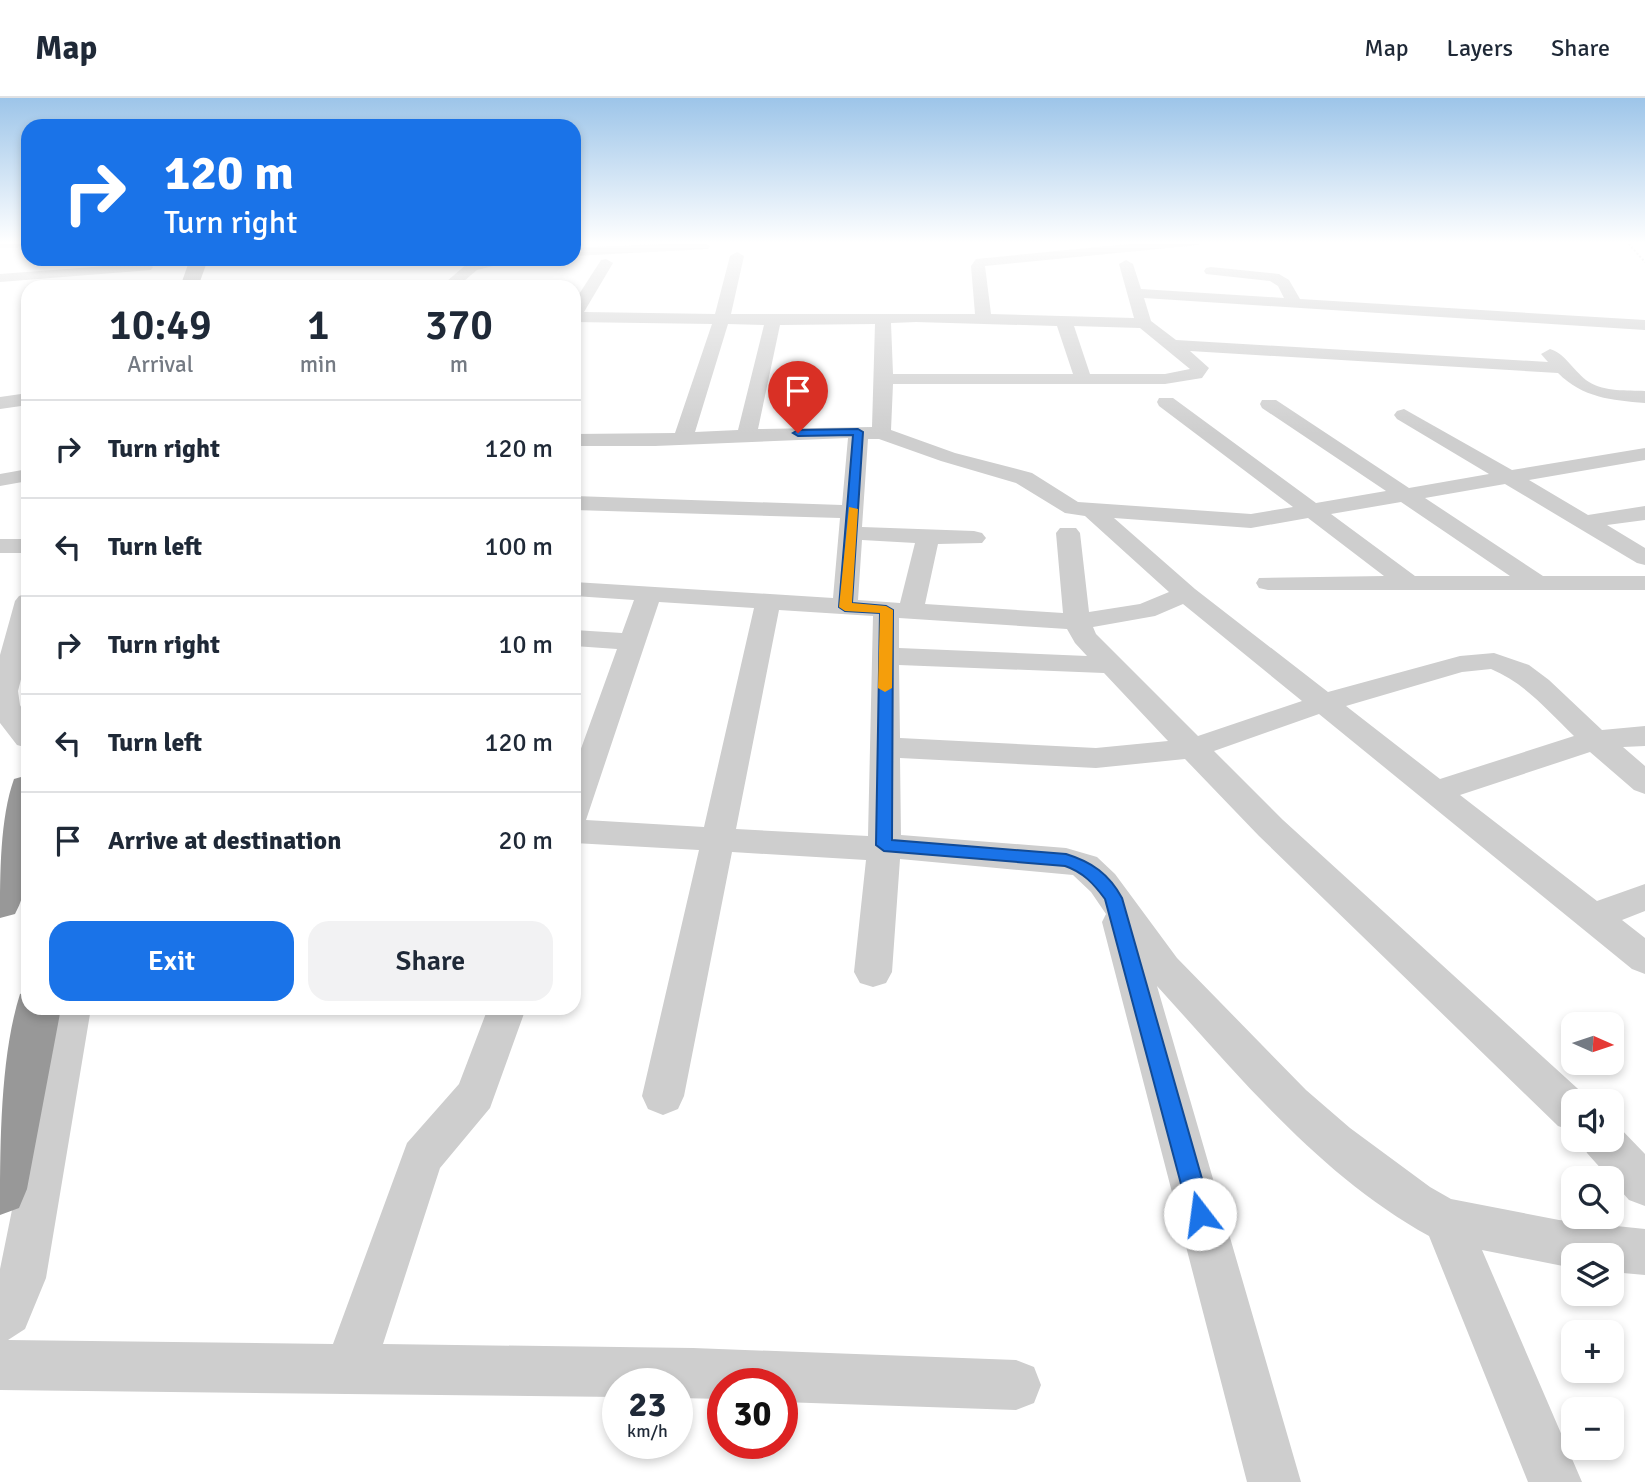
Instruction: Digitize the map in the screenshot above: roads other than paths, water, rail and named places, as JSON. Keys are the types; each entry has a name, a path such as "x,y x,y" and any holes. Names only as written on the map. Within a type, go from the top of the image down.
{"highway":[{"path":"0,902 21,816"},
{"path":"0,1189 36,1015"}],"street":[{"path":"683,439 725,306"},
{"path":"982,306 984,319"},
{"path":"884,379 1165,379 1196,374 1200,368 1144,323 1138,306"},
{"path":"1327,306 1364,376"},
{"path":"1336,306 1645,325"},
{"path":"581,316 1144,323"},
{"path":"845,607 852,522 869,433 884,379 883,319"},
{"path":"747,436 774,320"},
{"path":"1064,321 1083,378"},
{"path":"1172,345 1563,368"},
{"path":"1547,350 1583,388 1601,393 1645,397"},
{"path":"0,402 21,400"},
{"path":"1166,402 1315,510 1409,583"},
{"path":"1269,404 1538,583"},
{"path":"1404,415 1645,558"},
{"path":"581,440 869,433 1024,478 1066,506 1251,521 1645,454"},
{"path":"0,480 21,476"},
{"path":"581,503 852,522 928,536 974,538"},
{"path":"1091,509 1186,594 1645,959"},
{"path":"1584,522 1645,513"},
{"path":"1068,533 1077,622 1084,637 1271,828 1561,1101"},
{"path":"873,972 884,847 884,656 928,536"},
{"path":"0,546 21,546"},
{"path":"1268,583 1645,583"},
{"path":"581,589 1077,622 1146,611 1186,594"},
{"path":"581,793 649,594"},
{"path":"663,1096 768,602"},
{"path":"17,613 4,705 9,717 21,730"},
{"path":"581,638 633,642"},
{"path":"884,656 1112,665"},
{"path":"886,747 1096,758 1193,748 1323,703 1460,664 1494,662 1519,671 1538,686 1645,783"},
{"path":"1434,792 1595,740 1645,736"},
{"path":"581,831 884,847 1066,860 1085,866 1103,883 1164,969 1291,1103 1335,1142 1414,1203 1446,1220 1559,1243 1645,1252"},
{"path":"1592,917 1645,897"},
{"path":"1113,898 1274,1482"},
{"path":"0,1319 8,1312 22,1278 71,1015"},
{"path":"350,1367 422,1157 475,1095 504,1015"},
{"path":"1614,1152 1645,1185"},
{"path":"1446,1220 1555,1482"},
{"path":"0,1365 350,1367 707,1374 1016,1385"}]}
